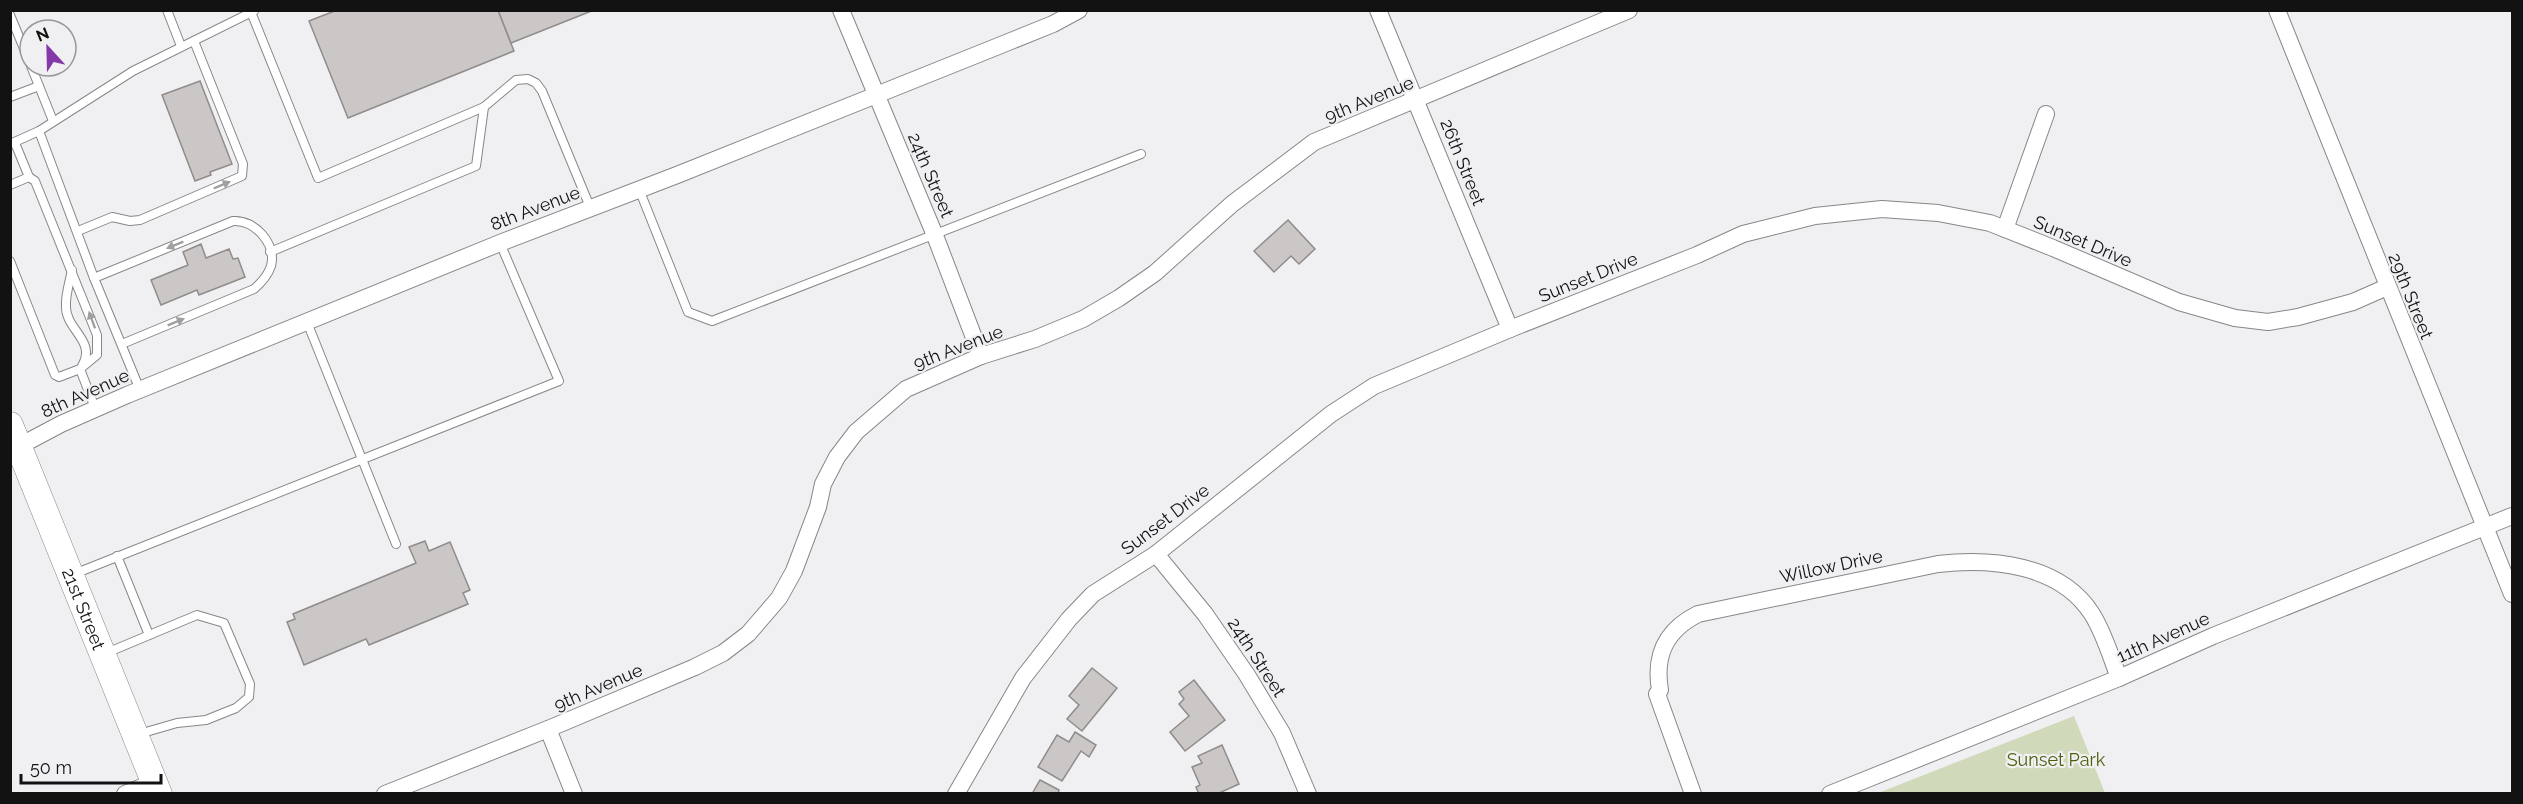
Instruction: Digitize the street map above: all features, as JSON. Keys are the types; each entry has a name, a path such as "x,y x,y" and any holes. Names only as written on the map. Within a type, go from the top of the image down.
{"main road":[{"name":"21st Street","path":"13,440 72,575 156,788"}],"street":[{"name":"24th Street","path":"841,10 934,233 981,356"},
{"name":"8th Avenue","path":"13,440 590,207 1053,24 1079,10"},
{"name":"26th Street","path":"1378,10 1510,329"},
{"name":"9th Avenue","path":"385,794 695,667 723,653 748,634 779,598 794,570 818,507 823,484 837,457 856,432 906,389 981,356 1035,339 1083,319 1155,273 1232,204 1314,142 1629,10"},
{"name":"29th Street","path":"2277,10 2512,594"},
{"path":"2005,230 2046,114"},
{"name":"Sunset Drive","path":"956,794 1023,678 1069,619 1093,594 1156,554 1330,414 1374,386 1697,255 1743,234 1815,216 1882,208 1938,213 1990,223 2179,302 2235,318 2268,322 2298,317 2353,302 2387,287"},
{"name":"11th Avenue","path":"1830,794 2512,516"},
{"name":"24th Street","path":"1156,554 1205,614 1247,675 1282,733 1308,794"},
{"name":"Willow Drive","path":"1693,794 1657,694 1660,690 1659,659 1664,644 1672,631 1684,621 1698,614 1938,564 1964,561 1998,562 2030,570 2055,580 2082,601 2100,630 2119,678"},
{"path":"548,729 574,794"},
{"path":"125,794 156,788"}],"lane":[{"path":"167,10 181,46"},
{"path":"10,261 13,275 55,375 59,376 80,369 97,355 99,341 35,181 28,177 13,144 39,131 134,70 253,11 318,178 484,107 516,80 528,79 536,83 542,91 590,207"},
{"path":"10,15 18,34"},
{"path":"78,231 112,217 130,221 140,220 239,178 244,168 194,41"},
{"path":"36,78 53,121"},
{"path":"10,97 39,86"},
{"path":"270,252 476,166 484,107"},
{"path":"39,131 94,278 140,390"},
{"path":"639,189 688,312 712,321 1141,154"},
{"path":"10,185 28,177"},
{"path":"94,278 233,221 242,220 258,229 270,252 271,266 267,274 248,294 122,344"},
{"path":"72,575 559,381 500,243"},
{"path":"72,270 65,306 70,322 85,344 87,356 80,369 95,408"},
{"path":"307,322 396,544"},
{"path":"117,556 149,635"},
{"path":"103,654 197,615 224,623 250,684 249,697 236,708 206,720 177,723 135,735"}],"green space":[{"name":"Sunset Park","path":"2074,716 2105,793 1878,793"}],"building":[{"path":"337,10 498,10 514,51 348,118 309,21"},
{"path":"498,10 594,10 511,43"},
{"path":"200,81 232,164 210,172 211,175 195,181 162,95"},
{"path":"1288,220 1315,249 1299,264 1291,256 1274,272 1254,251"},
{"path":"201,244 206,258 229,249 233,259 238,258 245,277 199,295 197,290 161,305 151,280 188,265 183,252"},
{"path":"425,541 429,551 450,542 470,590 463,593 468,604 369,645 366,639 304,665 287,622 295,619 293,614 416,563 409,547"},
{"path":"1092,668 1117,688 1082,731 1067,719 1079,705 1069,696"},
{"path":"1194,680 1225,720 1185,751 1170,732 1189,716 1179,704 1184,699 1179,692"},
{"path":"1075,732 1096,745 1089,757 1081,751 1062,781 1038,767 1057,735 1069,742"},
{"path":"1222,745 1239,784 1217,794 1199,794 1196,787 1200,785 1192,767 1202,763 1198,756"},
{"path":"1040,780 1059,790 1058,794 1032,794"}]}
